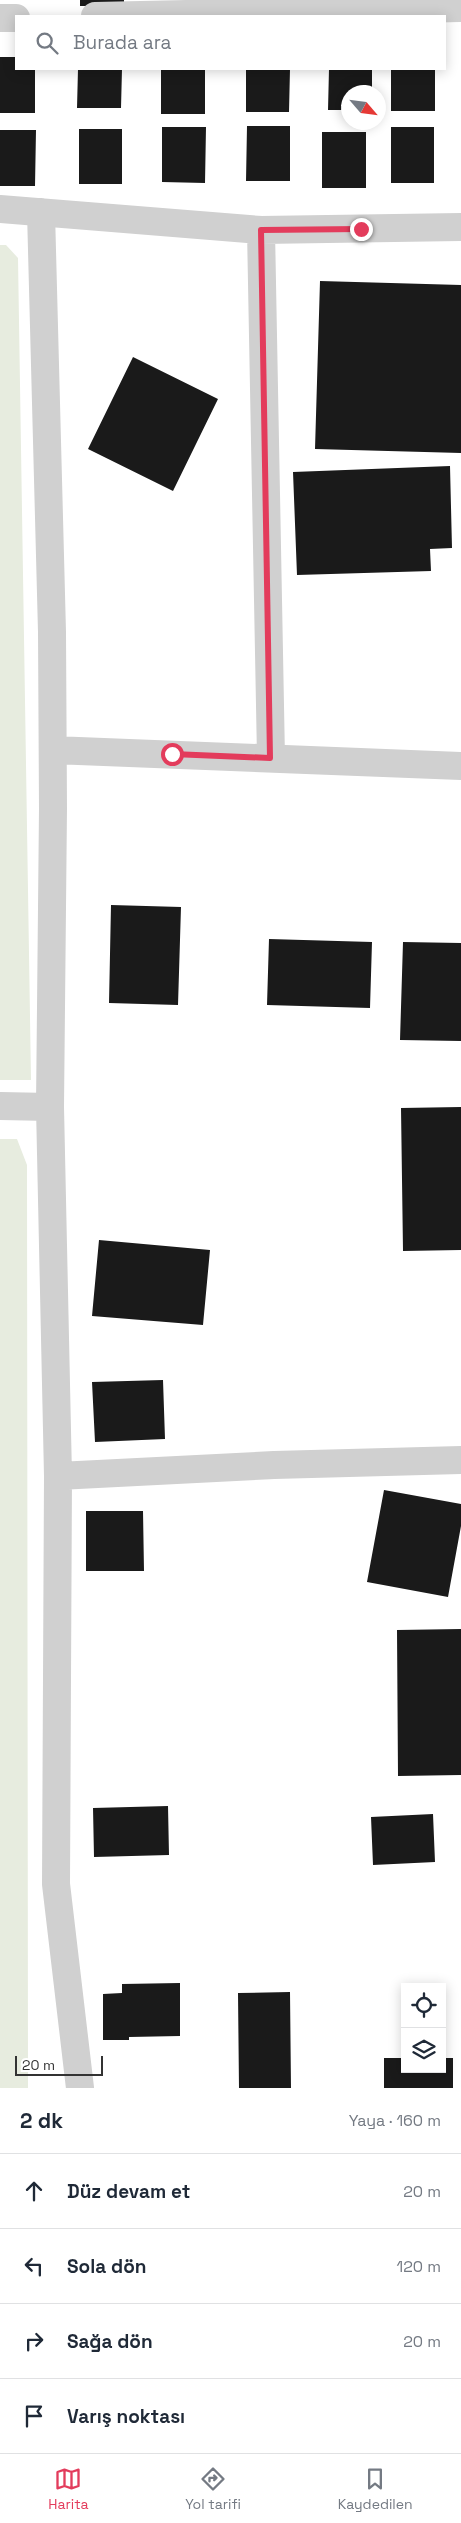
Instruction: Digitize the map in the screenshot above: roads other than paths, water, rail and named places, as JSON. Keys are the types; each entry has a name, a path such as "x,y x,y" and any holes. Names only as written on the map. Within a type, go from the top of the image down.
{"street":[{"path":"141,15 461,8"},
{"path":"0,18 15,18"},
{"path":"0,209 261,230 461,227"},
{"path":"40,212 53,750 50,1107 58,1476 56,1884 80,2088"},
{"path":"261,230 270,758"},
{"path":"53,750 461,766"},
{"path":"0,1106 50,1107"},
{"path":"58,1476 274,1465 461,1460"}]}
